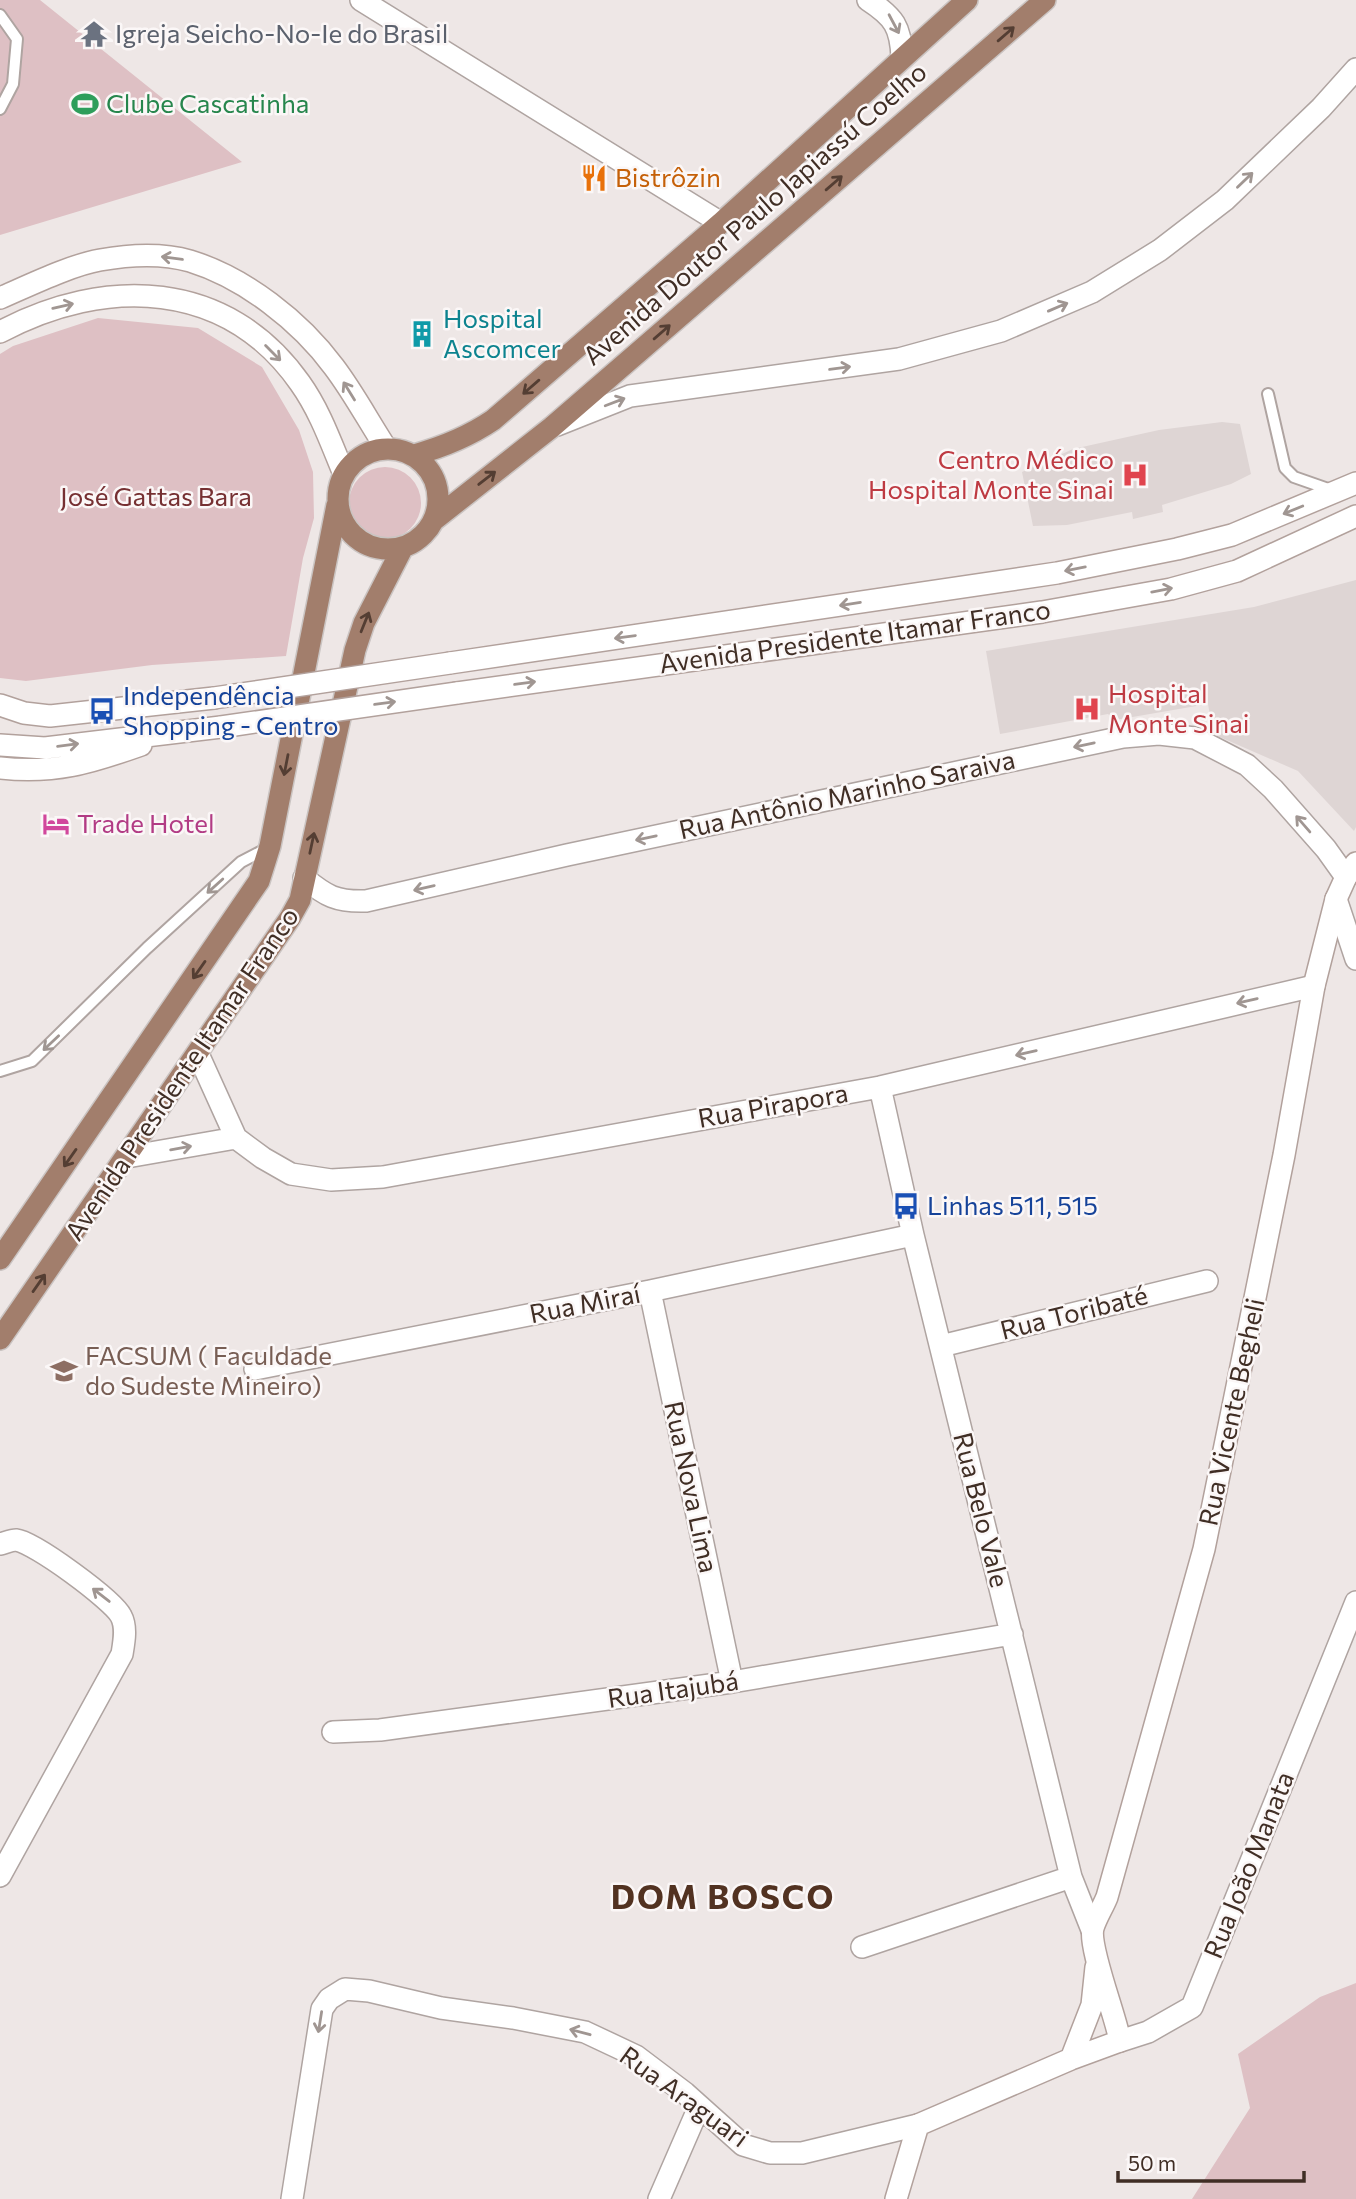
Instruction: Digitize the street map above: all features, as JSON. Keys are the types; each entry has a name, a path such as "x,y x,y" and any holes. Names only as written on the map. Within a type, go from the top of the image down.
{"main road":[{"name":"Avenida Doutor Paulo Japiassú Coelho","path":"414,455 444,447 473,434 493,420 721,223 967,0"},
{"name":"Avenida Doutor Paulo Japiassú Coelho","path":"434,520 552,427 1045,0"},
{"path":"386,448 414,455 426,464 438,491 438,506 427,532 403,547 389,549 374,547 361,541 349,532 338,505 338,489 344,474 354,461 369,452 386,448"},
{"name":"Avenida Presidente Itamar Franco","path":"0,1259 259,881 270,846 338,505"},
{"name":"Avenida Presidente Itamar Franco","path":"0,1339 198,1054 300,900 355,650 364,622 403,547"}],"street":[{"path":"362,0 721,223"},
{"path":"868,0 888,12 901,38 902,58"},
{"path":"552,427 630,397 899,359 1001,331 1092,292 1160,250 1225,200 1321,108 1356,69"},
{"path":"0,298 98,260 149,256 188,261 208,268 257,295 308,338 334,367 386,448"},
{"path":"0,332 52,308 104,297 160,296 199,304 240,325 274,351 300,383 321,418 344,474"},
{"name":"Avenida Presidente Itamar Franco","path":"0,705 24,713 50,716 214,698 1057,573 1232,535 1356,483"},
{"name":"Avenida Presidente Itamar Franco","path":"0,745 45,748 221,727 1042,612 1171,589 1237,571 1356,516"},
{"path":"0,768 42,771 89,763 176,732"},
{"name":"Rua Antônio Marinho Saraiva","path":"304,877 325,895 346,902 366,901 567,855 1123,737 1159,734 1195,738 1247,765 1273,789 1326,849 1351,870"},
{"name":"Rua Vicente Begheli","path":"1092,1930 1111,1884 1204,1549 1279,1180 1314,986 1336,900 1351,870"},
{"path":"1336,900 1356,959"},
{"name":"Rua Pirapora","path":"236,1138 290,1174 331,1180 383,1177 880,1087 1314,986"},
{"path":"127,1157 236,1138 198,1054"},
{"name":"Rua Belo Vale","path":"880,1087 913,1236 1071,1877 1092,1930"},
{"name":"Rua Miraí","path":"255,1369 913,1236"},
{"name":"Rua Toribaté","path":"941,1346 1207,1281"},
{"name":"Rua Nova Lima","path":"650,1291 732,1682"},
{"path":"0,1544 16,1540 38,1549 108,1599 122,1617 125,1633 122,1654 0,1875"},
{"name":"Rua João Manata","path":"1071,2059 1148,2032 1192,2007 1356,1602"},
{"name":"Rua Itajubá","path":"333,1732 380,1730 732,1682 1012,1634"},
{"path":"862,1947 1071,1877"},
{"path":"1092,1930 1119,2041"},
{"path":"1071,2059 1092,2005 1097,1958"},
{"name":"Rua Araguari","path":"292,2199 322,2010 329,1999 345,1989 369,1991 441,2008 585,2032 636,2056 685,2093 743,2145 770,2153 802,2153 918,2125 1071,2059"},
{"path":"659,2199 699,2106"},
{"path":"896,2199 918,2125"}],"lane":[{"path":"0,15 17,39 13,84 0,109"},
{"path":"0,82 13,84"},
{"path":"1268,394 1284,468 1294,477 1336,492"},
{"path":"3,1071 32,1060 146,948 241,862 270,846"}],"shaded area":[{"name":"Centro Médico Hospital Monte Sinai","path":"1222,422 1240,424 1251,474 1231,484 1162,505 1163,512 1133,519 1132,512 1067,525 1033,526 1022,472 1073,449 1159,430"},
{"name":"Hospital Monte Sinai","path":"1356,580 1354,831 1298,771 1213,734 1208,704 1115,720 1108,714 1000,734 986,651 1254,607"}],"green space":[{"name":"Clube Cascatinha","path":"0,0 40,0 242,162 0,235"},
{"name":"José Gattas Bara","path":"98,318 198,328 262,367 299,430 313,472 314,518 303,558 286,656 152,665 26,681 0,678 0,354 13,346"},
{"path":"385,467 405,473 415,483 421,503 415,523 405,533 385,539 365,533 355,523 349,503 355,483 365,473"},
{"path":"1356,1983 1356,2199 1192,2199 1250,2108 1238,2054 1320,1997"}],"place":[{"name":"Igreja Seicho-No-Ie do Brasil","path":"94,34"},
{"name":"Clube Cascatinha","path":"85,104"},
{"name":"Bistrôzin","path":"594,178"},
{"name":"Hospital Ascomcer","path":"422,334"},
{"name":"Centro Médico Hospital Monte Sinai","path":"1135,475"},
{"name":"Hospital Monte Sinai","path":"1087,709"},
{"name":"Independência Shopping - Centro","path":"102,711"},
{"name":"Trade Hotel","path":"56,824"},
{"name":"Linhas 511, 515","path":"906,1206"},
{"name":"FACSUM ( Faculdade do Sudeste Mineiro)","path":"64,1371"}],"district":[{"name":"DOM BOSCO","path":"723,1897"}]}
